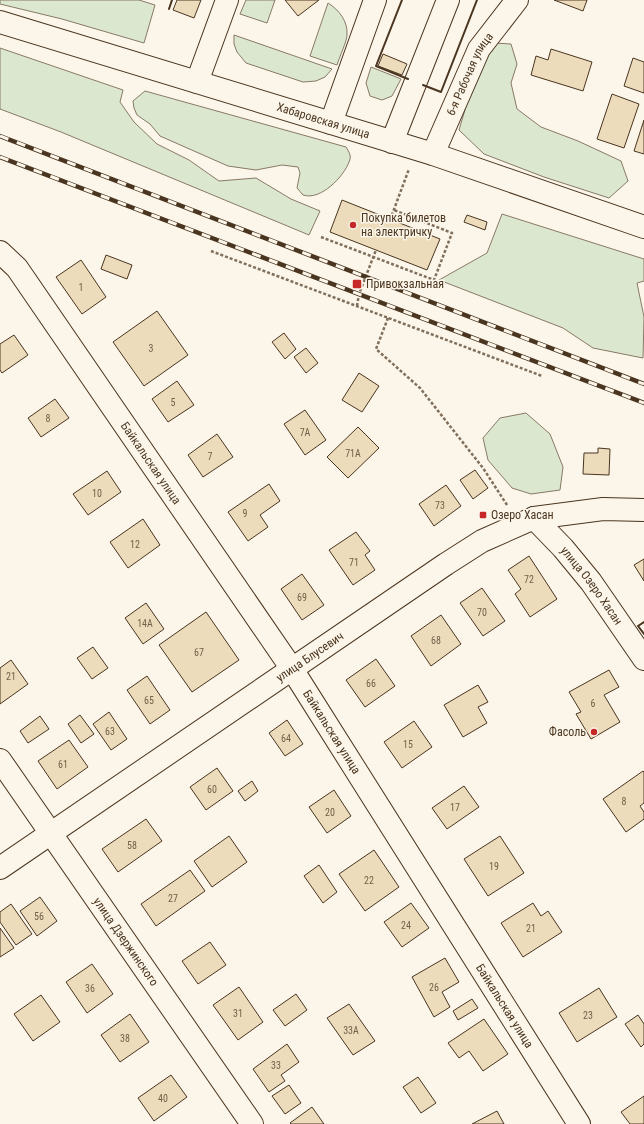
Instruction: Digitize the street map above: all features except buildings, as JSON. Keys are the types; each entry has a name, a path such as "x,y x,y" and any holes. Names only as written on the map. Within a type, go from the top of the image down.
{"street":[{"path":"197,82 227,0"},
{"path":"331,123 375,0"},
{"path":"392,142 448,0"},
{"name":"6-я Рабочая улица","path":"434,154 479,49 517,0"},
{"name":"Хабаровская улица","path":"0,22 434,154 644,227"},
{"name":"Байкальская улица","path":"0,252 17,268 292,669 579,1124"},
{"name":"улица Блусевич","path":"0,868 482,541 526,521 603,508 644,510"},
{"name":"улица Озеро Хасан","path":"526,521 563,548 591,582 644,659"},
{"name":"улица Дзержинского","path":"0,760 252,1124"}],"path":[{"path":"390,220 409,169"},
{"path":"321,237 434,280 452,233 394,210"},
{"path":"357,306 359,294 376,250"},
{"path":"211,251 542,376"},
{"path":"388,318 376,349 420,388 526,521"}],"green space":[{"path":"0,0 139,0 155,5 144,43 62,19 0,4"},
{"path":"246,0 275,0 267,23 240,14"},
{"path":"328,3 342,16 347,30 346,41 337,65 310,56"},
{"path":"234,35 332,69 325,77 316,81 303,82 246,63 237,52 234,44"},
{"path":"494,43 511,44 517,64 511,83 517,109 541,127 578,141 621,161 628,181 609,198 544,177 484,154 459,130 480,59"},
{"path":"0,48 123,90 120,102 134,122 157,144 189,160 219,181 256,178 291,199 320,211 309,235 61,132 0,109"},
{"path":"371,67 401,79 392,96 382,100 370,96 366,83"},
{"path":"145,91 346,147 350,154 350,160 342,174 331,186 317,194 310,196 303,195 297,188 300,173 298,167 282,165 256,170 228,166 160,136 150,124 137,115 134,108 133,101"},
{"path":"502,214 644,259 644,281 637,283 644,317 643,358 593,348 563,328 439,280 487,253"},
{"path":"526,413 550,434 563,467 560,490 531,494 512,488 488,460 483,438 500,418"}],"railway":[{"path":"0,136 644,384"},
{"path":"0,157 644,403"}],"wall":[{"path":"169,9 172,0"},
{"path":"402,0 376,66 408,79"},
{"path":"423,85 441,92 477,0"},
{"path":"644,622 638,626 644,634"}],"place":[{"name":"Покупка билетов на электричку","path":"353,225"},
{"name":"Привокзальная","path":"357,284"},
{"name":"Озеро Хасан","path":"483,515"},
{"name":"Фасоль","path":"594,732"}]}
